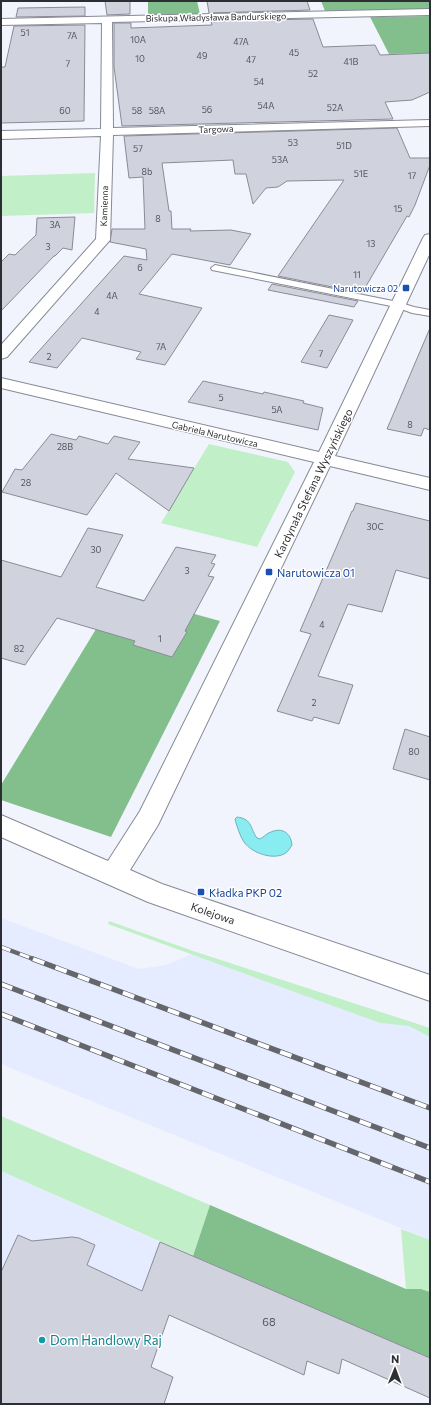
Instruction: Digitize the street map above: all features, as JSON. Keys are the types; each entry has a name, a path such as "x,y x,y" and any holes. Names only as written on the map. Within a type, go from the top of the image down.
{"street":[{"name":"Biskupa Władysława Bandurskiego","path":"1,22 430,12"},
{"name":"Kamienna","path":"1,354 103,240 107,132 106,20"},
{"name":"Targowa","path":"1,135 430,123"},
{"name":"Kardynała Stefana Wyszyńskiego","path":"113,875 149,818 324,460 430,238"},
{"name":"Gabriela Narutowicza","path":"1,383 430,484"},
{"name":"Kolejowa","path":"1,826 157,894 430,988"}],"lane":[{"path":"215,268 398,305 412,310 430,313"}],"shaded area":[{"path":"1,918 139,969 166,965 192,954 380,1023 409,1026 430,1037 430,1240 1,1064"},
{"path":"1,1171 160,1242 103,1404 1,1404"}],"green space":[{"path":"148,1 197,1 200,14 148,15"},
{"path":"321,1 430,1 430,9 325,11"},
{"path":"430,16 430,53 389,54 370,17"},
{"path":"95,173 94,213 1,216 1,176"},
{"path":"209,444 288,462 295,472 257,547 161,523"},
{"path":"118,593 220,621 111,837 1,800 1,785"},
{"path":"109,921 193,951 430,1028 430,1037 409,1026 380,1023 108,924"},
{"path":"1,1116 210,1205 193,1256 1,1171"},
{"path":"210,1205 406,1289 421,1289 430,1292 430,1358 193,1256"},
{"path":"401,1229 430,1240 430,1292 421,1289 406,1289"}],"water":[{"path":"237,817 249,822 257,838 260,839 268,833 279,830 288,834 292,845 287,852 279,856 268,856 257,852 244,842 235,819"}],"building":[{"path":"105,1 130,1 130,14 107,15"},
{"path":"207,1 307,1 310,10 209,13"},
{"path":"85,7 85,16 16,17 18,8"},
{"path":"313,19 323,47 375,45 380,55 430,53 430,92 412,100 385,102 393,119 122,126 114,67 114,23 131,23 131,28 212,25 211,21"},
{"path":"85,25 84,121 1,123 1,67 5,67 14,26"},
{"path":"397,128 410,158 430,158 430,165 409,217 407,216 362,293 278,276 344,180 287,181 278,187 266,188 253,204 246,174 235,174 233,160 162,163 169,211 171,211 172,229 191,229 190,231 231,230 251,234 230,265 172,254 139,294 202,308 165,365 136,359 141,352 82,338 57,368 29,362 124,256 147,260 146,249 110,242 112,229 145,229 143,177 129,178 124,136"},
{"path":"75,217 72,250 63,248 1,311 1,262 9,254 15,255 36,235 37,218"},
{"path":"272,284 358,301 354,307 268,290"},
{"path":"329,315 353,320 327,368 301,362"},
{"path":"430,328 430,430 424,428 421,436 387,429"},
{"path":"203,381 304,401 303,403 323,408 318,430 188,402"},
{"path":"51,434 76,440 79,436 108,444 114,436 140,442 128,459 194,468 169,511 116,473 87,515 2,492 15,469 22,470"},
{"path":"356,503 430,521 430,579 396,570 382,612 348,604 318,676 353,685 339,724 314,717 312,721 277,711 311,634 300,631"},
{"path":"88,528 123,535 96,587 144,601 176,547 216,555 211,563 215,564 208,576 214,577 185,631 187,632 172,657 133,645 135,641 57,618 25,665 1,658 1,560 61,577"},
{"path":"405,729 430,737 430,780 393,769"},
{"path":"18,1235 32,1241 72,1237 79,1238 95,1245 87,1265 142,1291 160,1242 430,1358 430,1398 342,1359 339,1374 307,1361 304,1375 169,1315 151,1367 173,1377 164,1404 1,1404 1,1272"}],"railway":[{"path":"1,947 36,960"},
{"path":"33,959 430,1108"},
{"path":"1,984 430,1148"},
{"path":"1,1014 430,1182"}],"place":[{"name":"Narutowicza 02","path":"406,288"},
{"name":"Narutowicza 01","path":"269,572"},
{"name":"Kładka PKP 02","path":"201,892"},
{"name":"Dom Handlowy Raj","path":"42,1340"}]}
